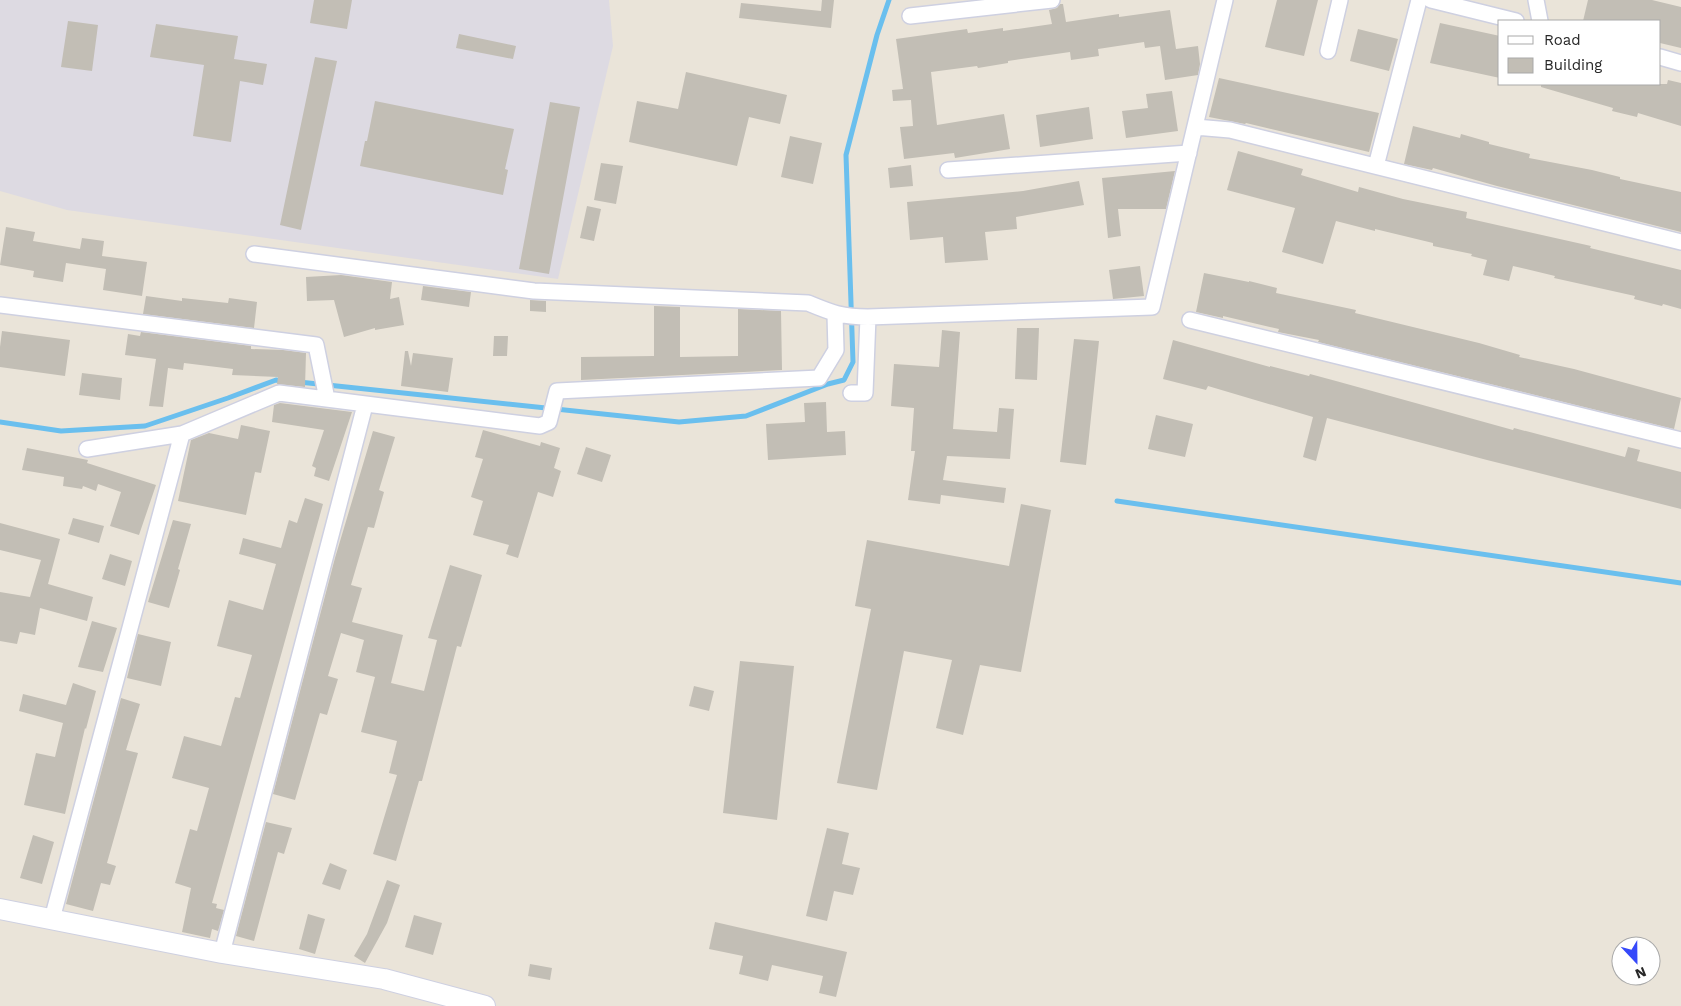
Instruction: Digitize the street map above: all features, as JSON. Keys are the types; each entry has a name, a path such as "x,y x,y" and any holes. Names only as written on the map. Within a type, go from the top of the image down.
{"main road":[{"path":"0,910 222,953 384,979 485,1006"}],"street":[{"path":"910,16 1052,0"},
{"path":"254,254 534,290 808,303 835,315 852,317 1152,307 1225,0"},
{"path":"1328,50 1340,0"},
{"path":"1376,166 1419,0"},
{"path":"1431,0 1512,20"},
{"path":"1536,0 1540,20"},
{"path":"1661,57 1681,63"},
{"path":"1195,127 1230,130 1681,242"},
{"path":"948,170 1189,153"},
{"path":"0,305 316,345 325,389"},
{"path":"87,449 182,434 279,393 325,389 365,405 540,426 549,422 556,391 819,378 836,350 835,315"},
{"path":"851,393 865,393 868,317"},
{"path":"1190,320 1681,440"},
{"path":"222,953 365,405"},
{"path":"52,919 182,434"}],"shaded area":[{"path":"0,0 609,0 613,46 558,279 67,210 0,191"}],"building":[{"path":"314,0 352,0 347,29 310,23"},
{"path":"822,0 834,0 831,28 739,18 741,3 821,11"},
{"path":"1277,0 1318,0 1304,56 1265,47"},
{"path":"1588,0 1652,0 1681,7 1681,48 1661,43 1661,20 1583,20"},
{"path":"1060,4 1063,4 1066,22 1119,14 1119,17 1170,10 1176,49 1198,46 1200,64 1198,75 1165,80 1160,46 1145,48 1144,42 1098,49 1099,56 1071,60 1070,52 1008,61 1008,63 978,68 977,66 931,72 937,125 1004,114 1010,149 955,158 954,153 904,159 900,127 913,126 911,100 893,101 892,90 903,89 896,39 967,29 968,33 1003,28 1003,31 1052,24 1049,10 1057,8"},
{"path":"68,21 98,25 92,71 61,67"},
{"path":"1440,23 1498,36 1498,78 1430,63"},
{"path":"156,24 238,36 234,59 267,64 263,85 240,81 231,142 193,136 204,65 150,57"},
{"path":"1358,29 1398,39 1389,71 1350,61"},
{"path":"459,34 516,46 513,59 456,48"},
{"path":"315,57 337,61 301,230 280,225"},
{"path":"686,72 787,95 780,124 749,117 737,166 629,142 637,101 678,109"},
{"path":"1219,78 1379,113 1369,152 1246,123 1209,117"},
{"path":"1668,80 1681,83 1681,126 1638,113 1637,117 1612,111 1613,108 1541,87 1541,85 1667,84"},
{"path":"1172,91 1178,131 1126,138 1122,111 1148,108 1146,94"},
{"path":"375,101 514,129 505,169 508,170 503,195 360,166"},
{"path":"550,102 580,107 549,274 519,269"},
{"path":"1089,107 1093,139 1040,147 1036,115"},
{"path":"1413,126 1460,138 1461,134 1489,142 1489,144 1530,154 1529,158 1592,170 1620,177 1620,179 1681,192 1681,232 1433,168 1432,170 1404,164"},
{"path":"790,136 822,143 813,184 781,177"},
{"path":"1238,151 1303,169 1301,175 1358,192 1359,187 1403,199 1467,212 1466,218 1591,246 1590,248 1681,270 1681,309 1634,299 1635,296 1554,278 1555,276 1513,266 1509,281 1483,275 1487,260 1471,256 1472,254 1336,221 1323,264 1282,252 1295,208 1227,190"},
{"path":"601,163 623,166 616,204 594,200"},
{"path":"911,165 913,186 890,188 888,168"},
{"path":"1175,171 1166,209 1118,209 1121,236 1108,238 1102,178"},
{"path":"1079,181 1084,205 1016,217 1017,229 985,232 988,260 945,263 943,237 910,240 907,202 1023,191"},
{"path":"587,206 601,209 594,241 580,238"},
{"path":"6,227 35,232 33,241 80,249 82,238 104,241 102,256 147,262 142,296 103,290 106,269 66,263 63,282 33,277 34,271 0,265"},
{"path":"1140,266 1144,296 1113,299 1109,270"},
{"path":"1204,273 1277,288 1276,293 1356,310 1355,313 1479,343 1520,355 1519,357 1574,369 1681,398 1674,429 1318,342 1319,340 1278,332 1279,329 1196,312"},
{"path":"341,275 392,282 390,299 399,297 404,325 375,330 375,328 344,337 334,300 307,301 306,277"},
{"path":"423,286 471,292 469,307 421,300"},
{"path":"146,296 182,301 182,298 228,303 229,298 257,302 254,328 143,314"},
{"path":"530,300 546,301 546,312 530,311"},
{"path":"654,306 680,307 680,357 738,356 738,309 781,311 782,370 581,380 581,357 654,356"},
{"path":"1017,328 1039,328 1037,380 1015,379"},
{"path":"942,330 960,332 953,429 997,432 999,408 1014,409 1010,459 947,456 943,480 1006,488 1004,503 941,495 940,504 908,500 915,451 911,451 914,408 891,406 894,364 939,367"},
{"path":"2,331 70,340 65,376 0,367"},
{"path":"141,332 251,346 251,349 306,353 305,387 277,384 278,377 232,375 233,369 184,363 183,370 168,368 163,407 149,406 156,359 125,355 128,334 140,336"},
{"path":"494,336 508,336 507,356 493,356"},
{"path":"1074,339 1099,341 1086,465 1060,462"},
{"path":"1173,340 1270,367 1309,376 1310,374 1513,430 1514,428 1625,457 1628,447 1640,450 1637,461 1681,472 1681,509 1327,418 1316,461 1303,457 1313,417 1208,386 1206,390 1163,379"},
{"path":"405,351 408,351 411,366 413,353 453,358 448,392 401,386"},
{"path":"82,373 122,378 120,400 79,395"},
{"path":"826,402 827,432 845,431 846,455 768,460 766,424 805,422 804,403"},
{"path":"280,403 352,412 329,481 314,476 316,468 312,466 324,430 272,422 274,405"},
{"path":"1156,415 1193,424 1185,457 1148,449"},
{"path":"241,425 270,431 261,473 255,472 246,515 178,501 191,440 209,433 238,439"},
{"path":"483,430 540,446 541,442 560,448 554,468 561,471 553,497 538,492 518,558 506,554 509,545 473,535 483,501 471,497 483,459 475,457"},
{"path":"373,431 395,437 379,490 384,492 374,528 368,527 351,585 362,588 352,622 403,635 391,683 424,691 437,640 428,638 450,565 482,575 461,647 457,646 422,781 419,781 396,861 373,854 397,775 389,773 397,741 361,732 375,677 356,672 364,640 341,633 328,676 338,679 327,715 320,713 295,800 273,794 335,558"},
{"path":"586,447 611,455 602,482 577,474"},
{"path":"27,448 88,460 87,463 156,485 139,535 110,526 121,492 98,484 96,491 83,486 82,489 63,486 64,477 22,470"},
{"path":"305,498 323,504 212,903 217,904 216,908 224,910 218,931 212,929 210,938 182,932 191,888 175,883 190,829 197,831 209,788 172,778 184,736 221,746 235,697 240,698 252,655 217,646 229,600 263,610 276,564 239,554 243,538 281,548 289,520 297,523"},
{"path":"1021,504 1051,510 1021,672 980,665 963,735 936,728 952,660 904,651 877,790 837,783 871,609 855,606 867,540 1009,566"},
{"path":"73,518 104,526 99,543 68,534"},
{"path":"173,520 191,524 169,608 148,602"},
{"path":"0,523 60,539 48,584 93,597 87,621 40,608 35,635 20,632 17,644 0,641 0,592 30,597 41,560 0,550"},
{"path":"110,554 132,561 125,586 102,579"},
{"path":"92,621 117,628 103,672 78,667"},
{"path":"138,634 171,642 161,686 127,678"},
{"path":"740,661 794,666 777,820 723,813"},
{"path":"73,683 96,691 85,728 65,814 24,805 36,753 55,757 63,723 19,711 23,694 66,705"},
{"path":"694,686 714,691 709,711 689,706"},
{"path":"121,698 140,704 126,750 138,753 107,863 116,866 110,885 101,883 93,911 66,904"},
{"path":"266,822 292,828 284,854 278,852 254,941 236,936"},
{"path":"827,828 849,833 842,864 860,868 853,895 834,891 827,921 806,916"},
{"path":"33,835 54,842 42,884 20,878"},
{"path":"330,863 347,870 340,890 322,884"},
{"path":"387,880 400,885 387,923 365,963 354,956 367,934"},
{"path":"308,914 325,919 315,954 299,949"},
{"path":"414,915 442,923 433,955 405,947"},
{"path":"715,922 847,952 836,997 819,993 823,976 772,965 768,981 739,974 743,956 709,949"},
{"path":"530,964 552,968 550,980 528,976"}],"waterway":[{"path":"299,382 679,422 746,416 828,384 844,380 853,362 846,155 877,35 889,0"},
{"path":"0,422 61,431 145,426 276,380 283,381"},
{"path":"1117,501 1681,583"}]}
